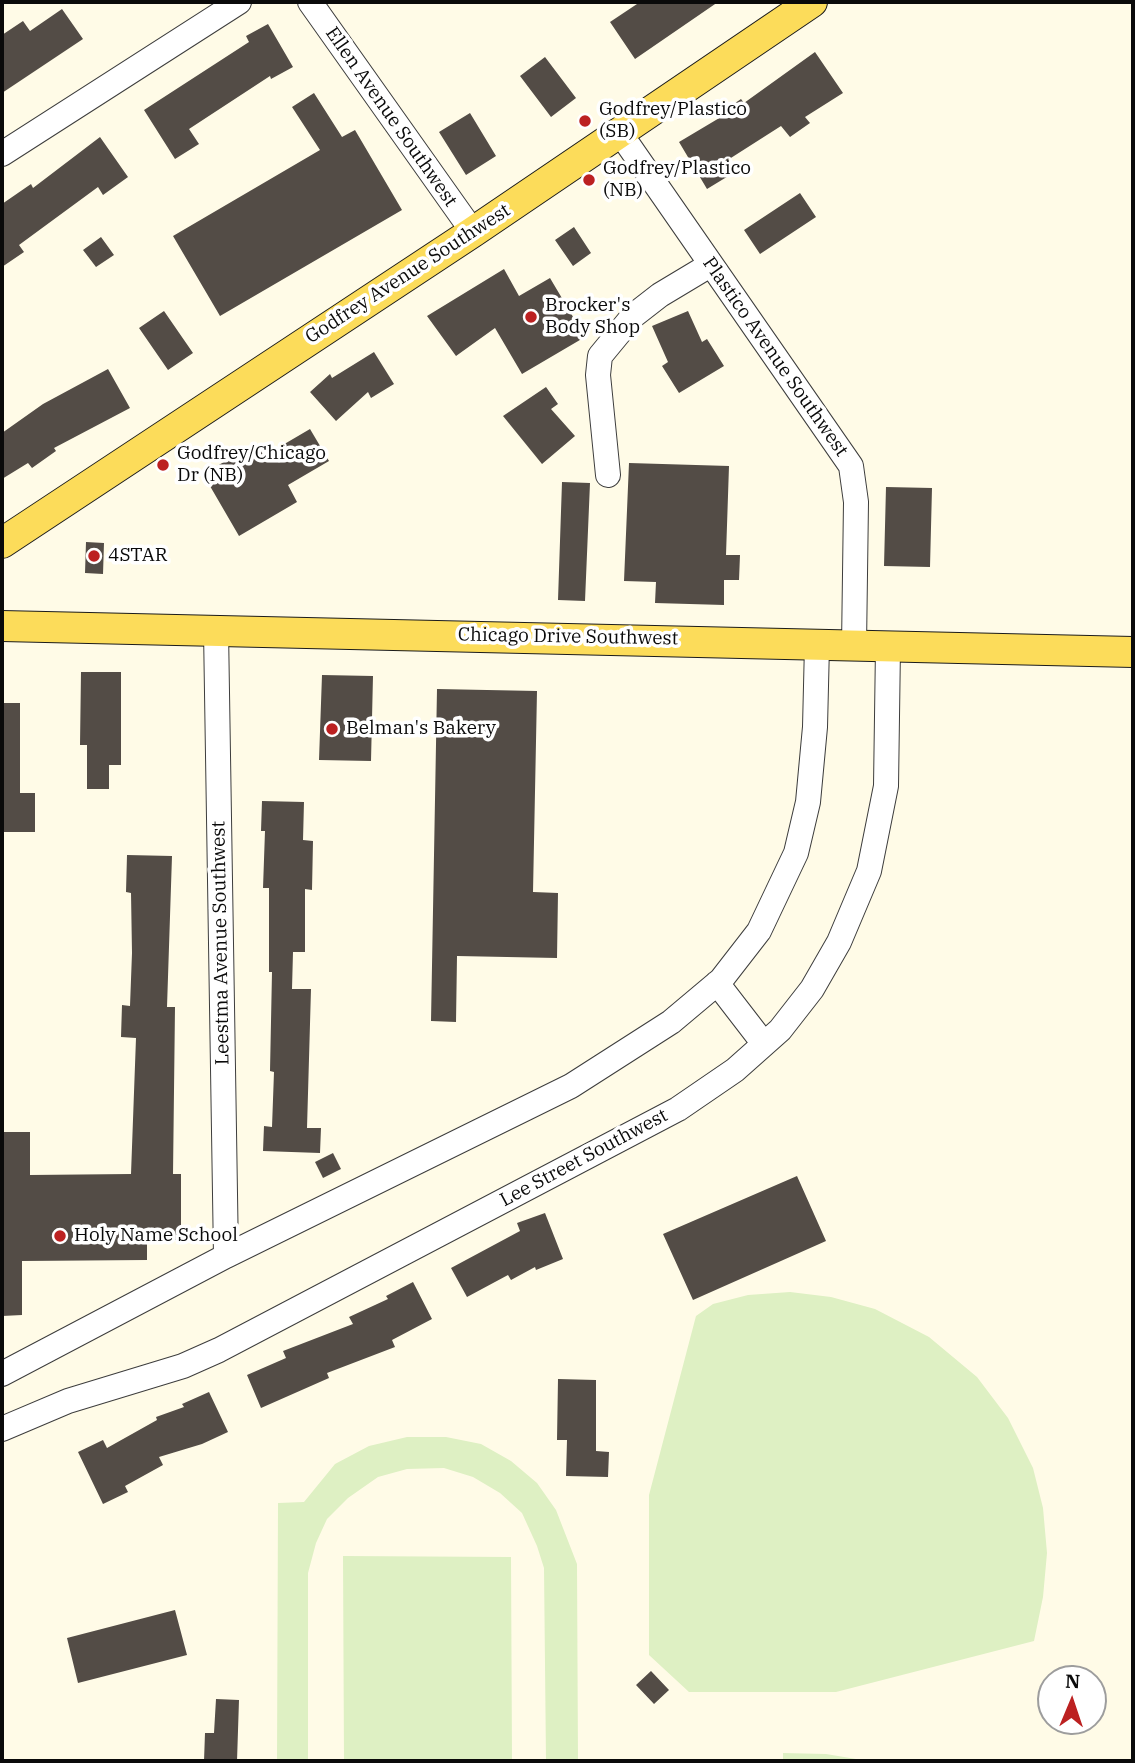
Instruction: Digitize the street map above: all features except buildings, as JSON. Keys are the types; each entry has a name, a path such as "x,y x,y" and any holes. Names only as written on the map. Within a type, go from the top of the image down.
{"main road":[{"name":"Godfrey Avenue Southwest","path":"2,543 473,232 812,2"},
{"name":"Chicago Drive Southwest","path":"2,625 1133,652"}],"street":[{"path":"2,154 239,2"},
{"name":"Ellen Avenue Southwest","path":"310,2 473,232"},
{"name":"Plastico Avenue Southwest","path":"620,133 851,466 856,502 854,646"},
{"path":"608,475 598,375 600,356 632,316 660,295 710,265"},
{"name":"Leestma Avenue Southwest","path":"216,630 226,1256"},
{"path":"2,1374 226,1256 571,1086 671,1022 717,983 759,930 796,853 808,802 815,727 817,645"},
{"name":"Lee Street Southwest","path":"2,1429 68,1401 183,1366 219,1350 678,1109 735,1070 780,1030 812,989 839,942 869,871 886,786 888,647"},
{"path":"717,983 764,1044"}],"green space":[{"path":"790,1292 831,1297 875,1309 929,1337 977,1377 1008,1418 1033,1468 1043,1508 1047,1553 1043,1597 1034,1641 836,1692 689,1692 649,1655 649,1495 696,1316 713,1304 748,1295"},
{"path":"407,1437 446,1437 481,1444 511,1461 537,1483 556,1510 577,1564 578,1761 546,1761 544,1568 522,1513 500,1493 473,1477 444,1468 407,1469 378,1477 348,1498 327,1519 316,1543 308,1573 308,1761 277,1761 278,1503 304,1502 335,1464 369,1446"},
{"path":"343,1556 511,1557 512,1761 344,1761"},
{"path":"783,1753 826,1754 868,1761 783,1761"}],"place":[{"name":"Godfrey/Plastico (SB)","path":"585,121"},
{"name":"Godfrey/Plastico (NB)","path":"589,180"},
{"name":"Brocker's Body Shop","path":"531,317"},
{"name":"Godfrey/Chicago Dr (NB)","path":"163,465"},
{"name":"4STAR","path":"94,556"},
{"name":"Belman's Bakery","path":"332,729"},
{"name":"Holy Name School","path":"60,1236"}]}
